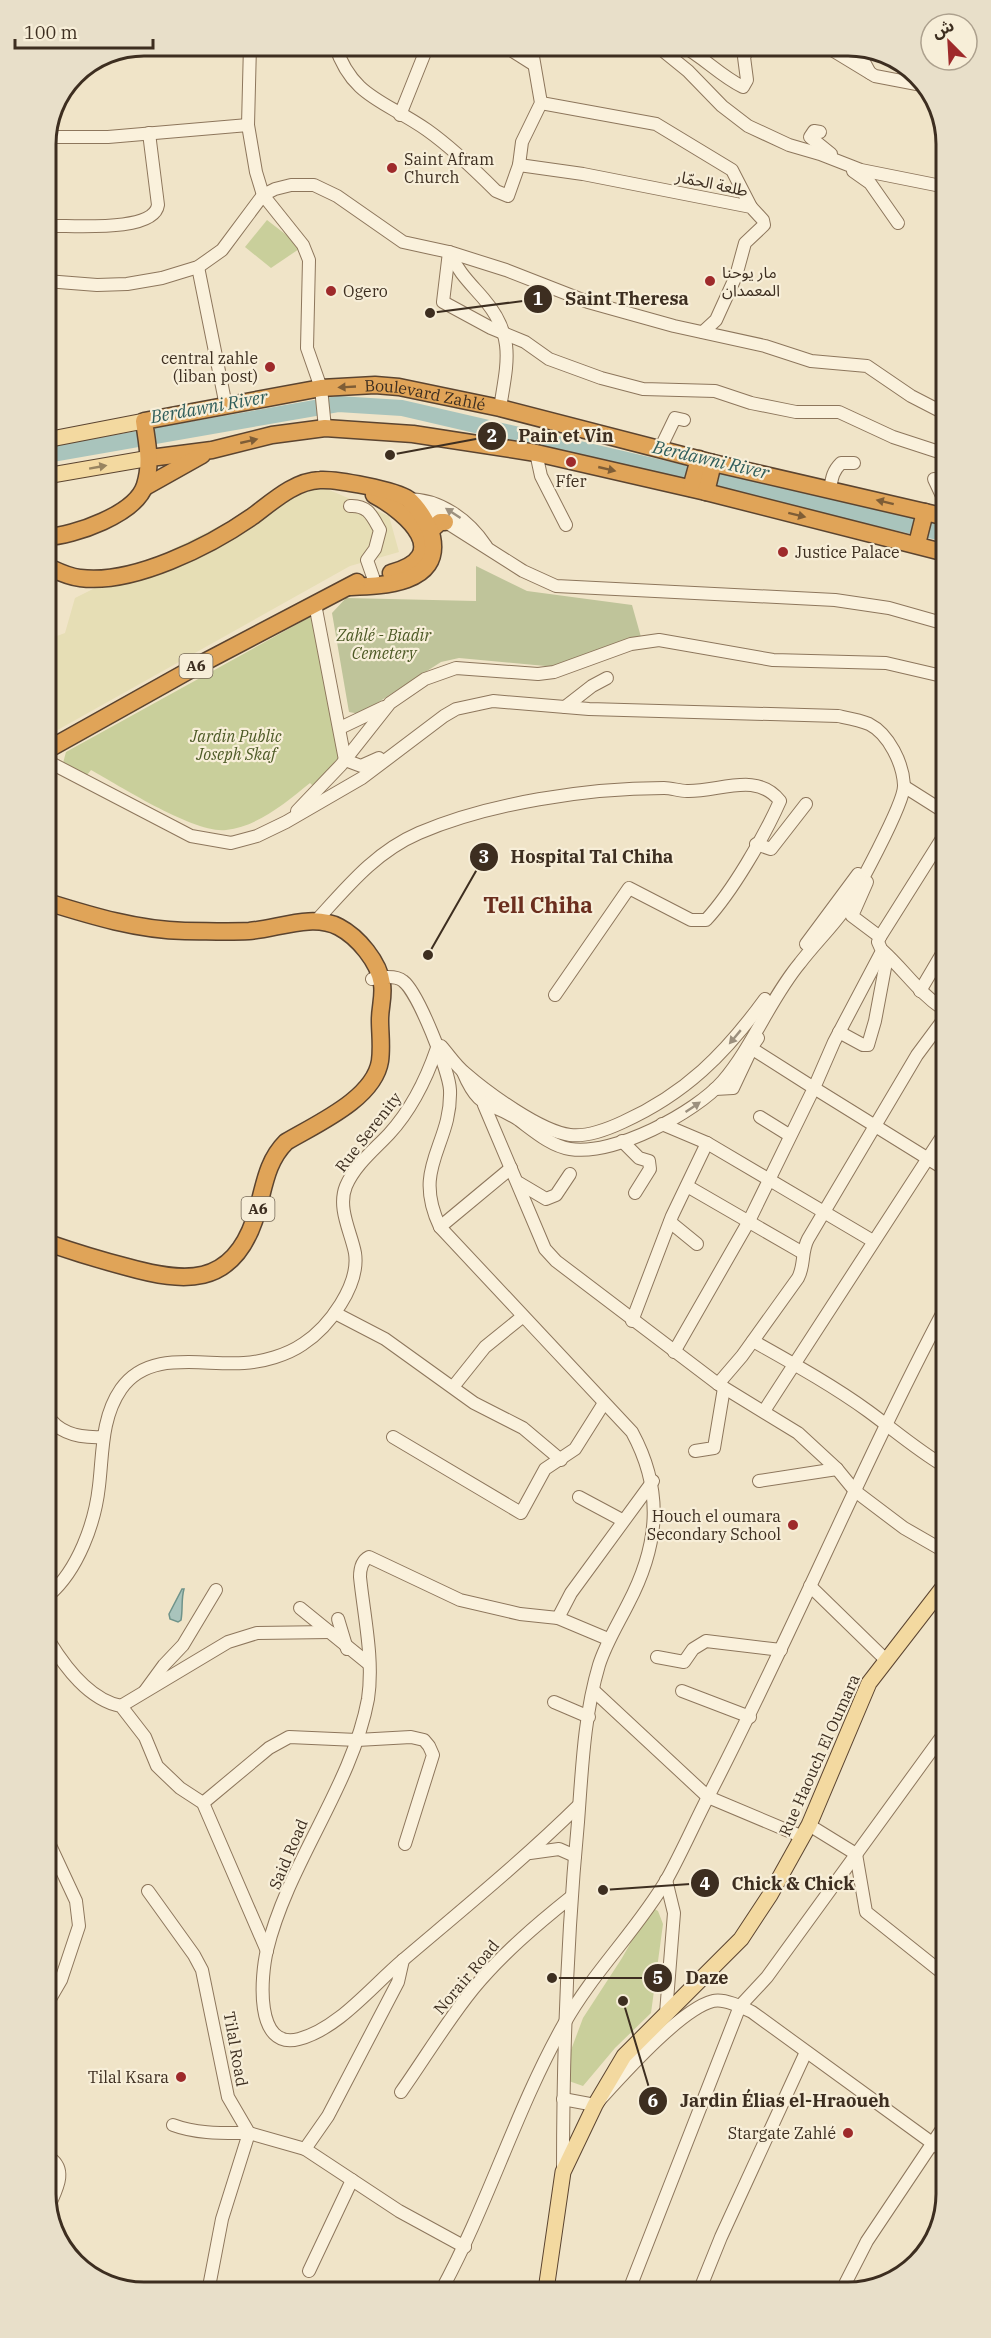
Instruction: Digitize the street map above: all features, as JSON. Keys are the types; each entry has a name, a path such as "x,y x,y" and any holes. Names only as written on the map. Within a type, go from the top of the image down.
{"highway":[{"name":"Boulevard Zahlé","path":"144,425 226,406 321,391 375,385 399,387 500,408 660,449 702,476 936,550"},
{"name":"Boulevard Zahlé","path":"149,454 212,450 324,423 702,476 830,489 936,507"},
{"path":"144,425 149,454 145,487"},
{"path":"56,536 69,535 110,519 145,487 212,450"},
{"name":"A6","path":"56,570 78,578 120,576 196,548 301,484 319,480 352,483 408,509 430,531 432,553 420,573 397,582 349,588"},
{"name":"A6","path":"56,745 360,580 409,567 423,547 422,538 408,509"},
{"path":"917,544 936,509"},
{"path":"430,531 440,522 445,522"},
{"name":"A6","path":"56,904 134,925 183,931 250,931 316,921 339,927 362,947 377,982 380,1012 380,1062 369,1086 356,1098 278,1149 271,1161 252,1227 240,1250 216,1271 183,1279 155,1275 56,1245"}],"main road":[{"name":"Boulevard Zahlé","path":"56,438 144,425"},
{"name":"Boulevard Zahlé","path":"56,474 149,454"},
{"name":"Rue Haouch El Oumara","path":"547,2282 563,2172 595,2105 624,2056 741,1939 770,1895 806,1831 869,1683 936,1597"}],"street":[{"path":"250,55 248,125 256,172 263,195 308,254 307,348 321,391 324,423"},
{"path":"340,55 352,80 366,94 428,131 502,194 508,196 511,193 519,165 522,142 541,102 532,56"},
{"path":"400,115 424,55"},
{"path":"520,56 533,64"},
{"path":"668,56 740,121 789,145 849,165 936,185"},
{"path":"699,56 708,61 723,77 743,87 747,80 745,56"},
{"path":"841,56 870,74 911,83"},
{"path":"859,57 870,74"},
{"path":"541,102 656,124 732,170 751,207"},
{"path":"56,138 77,139 248,125"},
{"path":"820,132 814,131 810,137 828,150 836,160"},
{"path":"56,226 129,224 151,218 157,212 158,205 149,133"},
{"name":"طلعة الحمّار","path":"519,165 583,174 751,207 759,214 764,225 745,243 736,276 716,320 703,332"},
{"path":"849,165 870,183 898,223"},
{"path":"56,282 97,285 127,284 169,276 198,267 222,250 263,195 291,185 314,185 337,196 396,239 415,247 449,252 602,306 765,346 811,361 867,366 911,396 936,409"},
{"path":"449,252 458,271 493,309 505,332 509,355 500,408"},
{"path":"449,252 443,302 490,328 505,332 549,359 601,378 643,389 715,391 751,404 796,412 839,412 893,437 936,451"},
{"path":"198,267 226,406"},
{"path":"660,449 675,418 684,420"},
{"path":"536,453 541,477 566,525"},
{"path":"830,489 833,472 837,467 841,463 854,463"},
{"path":"934,479 936,498"},
{"path":"408,509 426,501 455,514 474,528 486,547"},
{"path":"350,506 361,506 370,513 380,530 375,549 368,561 373,577"},
{"path":"408,509 427,510 536,579 556,585 835,600 889,608 936,621"},
{"path":"315,604 345,760 356,766 365,765 417,737"},
{"path":"338,726 390,703 424,679 447,669 465,667 538,674 554,672 631,644 659,640 774,660 886,663 936,675"},
{"path":"565,707 592,686 607,678"},
{"path":"56,766 179,830 205,841 224,843 244,841 286,822 348,786 456,709 493,700 565,707 838,716 870,725 880,734 900,762 904,787 898,812 873,857 844,899 841,914"},
{"path":"286,822 335,772 390,703"},
{"path":"338,726 358,743"},
{"path":"335,772 348,786"},
{"path":"316,921 361,871 389,849 418,833 478,812 507,805 619,789 667,788 687,791 752,784 771,790 780,801 770,824 720,904 706,920 691,920 629,888 555,995"},
{"path":"904,787 936,806"},
{"path":"756,844 771,849 806,804"},
{"path":"436,1042 463,1072 542,1126 574,1135 609,1128 659,1104 702,1074 808,947 863,893 881,841"},
{"path":"936,848 878,942 884,954 901,967 936,1009"},
{"path":"841,914 880,937"},
{"path":"484,1105 513,1117 547,1139 571,1149 616,1143 662,1124 686,1112 715,1089 739,1060 768,1009 808,947"},
{"path":"674,1352 749,1221 839,1032 884,954"},
{"path":"839,1032 863,1045 868,1045 871,1040 884,954"},
{"path":"920,991 936,964"},
{"path":"377,982 398,978 407,984 436,1042 447,1072 450,1090 449,1110 444,1132 431,1162 429,1182 433,1212 440,1227 632,1432 644,1455 653,1481 653,1536 647,1561 629,1603 608,1639 589,1717 579,1805 564,2024 563,2172"},
{"path":"715,1089 733,1088 768,1017 768,1009"},
{"path":"695,1451 714,1448 721,1386 798,1278 803,1268 803,1253 823,1212 936,1027"},
{"name":"Rue Serenity","path":"56,1587 66,1575 90,1525 99,1485 103,1437 120,1391 131,1377 143,1369 167,1363 245,1363 276,1357 315,1335 336,1313 355,1267 355,1254 344,1210 346,1187 356,1170 409,1109 424,1083 436,1042"},
{"path":"751,1048 936,1164"},
{"path":"463,1072 468,1085 484,1105 519,1184 544,1249 674,1352 721,1386 798,1433 837,1469 855,1491 904,1528 936,1546"},
{"path":"760,1117 789,1135"},
{"path":"662,1124 707,1143 873,1241"},
{"path":"609,1128 616,1143 639,1158 649,1161 650,1169 635,1193"},
{"path":"571,1149 574,1135"},
{"path":"632,1321 670,1222 707,1143"},
{"path":"764,1411 936,1146"},
{"path":"440,1227 512,1168"},
{"path":"519,1184 546,1199 556,1195 570,1174"},
{"path":"687,1186 803,1253"},
{"path":"670,1222 697,1244"},
{"path":"336,1313 385,1339 486,1410 523,1428 561,1460"},
{"path":"453,1387 485,1347 522,1317"},
{"path":"446,2282 465,2247 490,2184 564,2024 586,1989 666,1880 750,1717 886,1425 936,1326"},
{"path":"753,1341 795,1364 936,1460"},
{"path":"393,1437 521,1513 545,1469 575,1449 604,1403"},
{"path":"56,1422 81,1438 103,1437"},
{"path":"759,1481 837,1469"},
{"path":"558,1618 571,1593 622,1520 653,1481"},
{"path":"579,1497 622,1520"},
{"name":"Said Road","path":"579,1805 530,1853 403,1960 341,2017 316,2033 297,2040 280,2038 270,2028 263,2013 267,1951 306,1852 357,1740 368,1697 369,1664 360,1567 369,1557 460,1600 520,1614 558,1618 608,1639"},
{"path":"810,1586 886,1660"},
{"path":"143,1694 149,1682 183,1646 216,1590"},
{"path":"300,1608 347,1649 369,1664"},
{"path":"338,1619 347,1649"},
{"path":"121,1706 228,1642 257,1632 330,1632"},
{"path":"657,1658 684,1662 693,1649 706,1641 781,1650"},
{"path":"56,1651 68,1669 93,1693 104,1702 121,1706 145,1737 157,1766 180,1788 203,1803 267,1951"},
{"path":"594,1691 708,1797 806,1831 856,1854"},
{"path":"682,1691 750,1717"},
{"path":"554,1702 589,1717"},
{"path":"203,1803 269,1748 289,1737 357,1740 411,1737 424,1740 433,1755 405,1844"},
{"path":"632,2282 740,2006 767,1977 936,1744"},
{"path":"530,1853 559,1850 575,1856"},
{"path":"856,1854 866,1912 936,1968"},
{"path":"56,1858 76,1901 79,1926 56,1989"},
{"path":"666,1880 674,1913 666,2013"},
{"name":"Tilal Road","path":"148,1891 202,1970 228,2097 249,2133"},
{"name":"Norair Road","path":"401,2092 457,2010 484,1977 533,1927 572,1897"},
{"path":"305,2149 328,2116 398,1982 403,1960"},
{"path":"563,2099 595,2105 647,2051 688,2014 714,2001 740,2006 780,2031 936,2146"},
{"path":"703,2282 721,2237 806,2052"},
{"path":"173,2125 203,2132 249,2133 305,2149 399,2211 465,2247"},
{"path":"210,2282 222,2219 249,2133"},
{"path":"846,2282 867,2241 936,2136"},
{"path":"56,2164 60,2174 56,2186"},
{"path":"309,2271 352,2180"}],"shaded area":[{"path":"309,481 389,516 399,552 350,566 56,731 56,636 65,633 75,598"}],"green space":[{"path":"267,220 302,247 271,268 245,247"},
{"name":"Zahlé - Biadir Cemetery","path":"476,566 527,591 632,605 641,637 556,667 459,658 441,662 360,714 349,712 332,613 346,598 476,601"},
{"name":"Jardin Public Joseph Skaf","path":"310,617 317,619 345,752 314,787 310,783 260,819 226,830 196,825 158,808 91,770 87,775 63,763 66,752"},
{"path":"651,1907 658,1911 663,1924 651,2013 615,2048 583,2086 566,2080 571,2050 583,2018 622,1958"}],"water":[{"path":"184,1589 182,1616 178,1622 170,1619 169,1614"}],"waterway":[{"name":"Berdawni River","path":"56,453 338,404 402,408 936,532"}],"place":[{"name":"Saint Afram Church","path":"392,168"},
{"name":"مار يوحنا المعمدان","path":"710,281"},
{"name":"Ogero","path":"331,291"},
{"name":"Saint Theresa","path":"430,313"},
{"name":"central zahle (liban post)","path":"270,367"},
{"name":"Pain et Vin","path":"390,455"},
{"name":"Ffer","path":"571,462"},
{"name":"Justice Palace","path":"783,552"},
{"name":"Hospital Tal Chiha","path":"428,955"},
{"name":"Houch el oumara Secondary School","path":"793,1525"},
{"name":"Chick & Chick","path":"603,1890"},
{"name":"Daze","path":"552,1978"},
{"name":"Jardin Élias el-Hraoueh","path":"623,2001"},
{"name":"Tilal Ksara","path":"181,2077"},
{"name":"Stargate Zahlé","path":"848,2133"}],"district":[{"name":"Tell Chiha","path":"538,905"}]}
